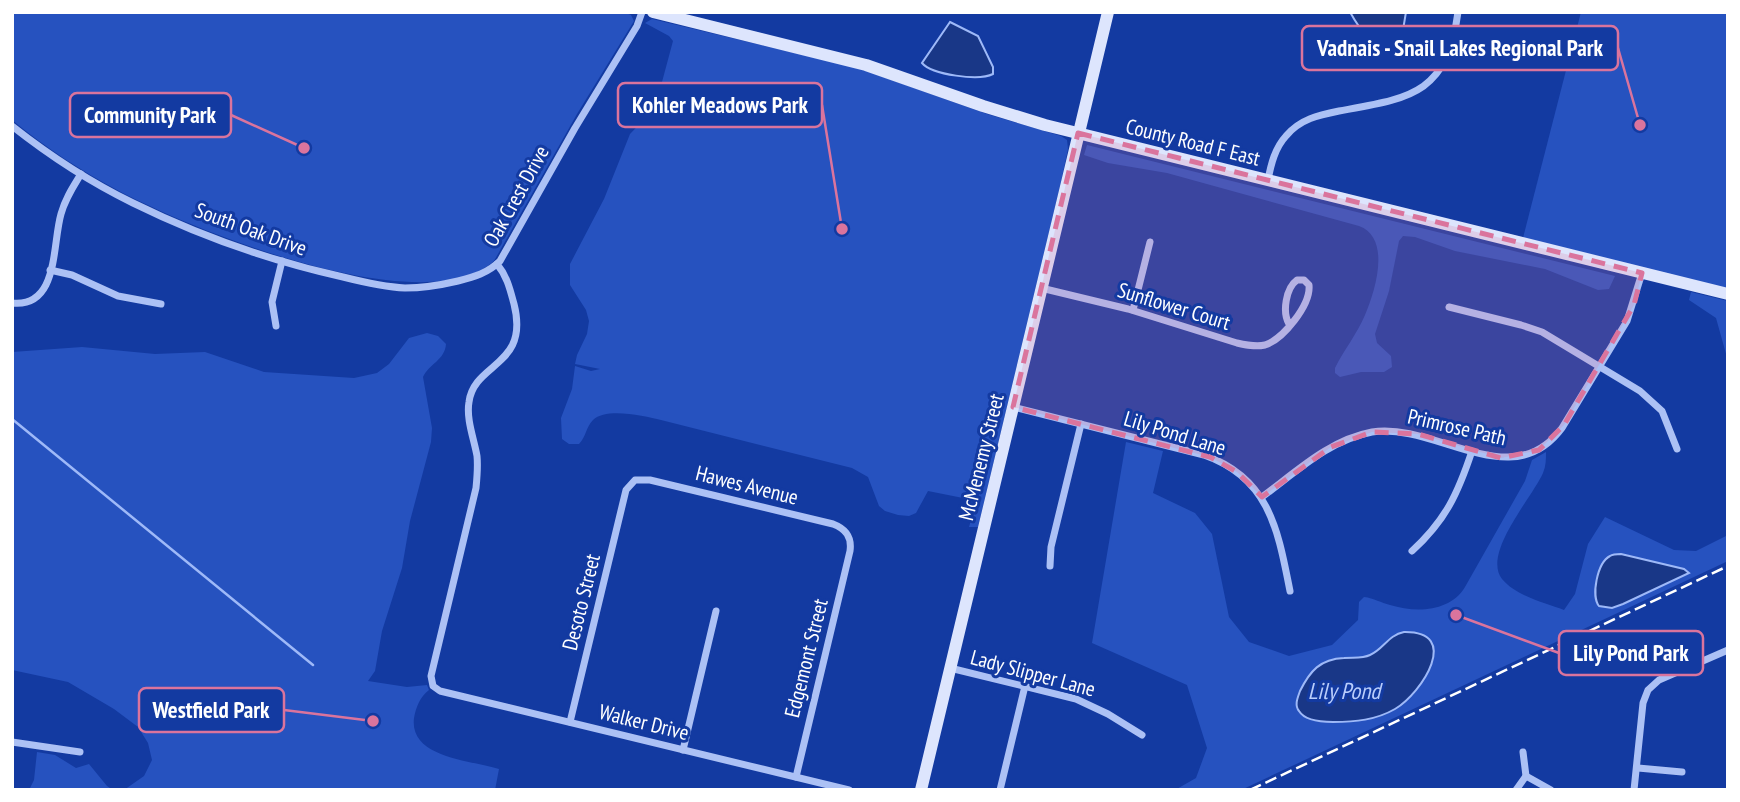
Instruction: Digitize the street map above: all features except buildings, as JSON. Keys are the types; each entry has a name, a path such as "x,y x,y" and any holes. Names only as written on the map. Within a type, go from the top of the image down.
{"street":[{"name":"Oak Crest Drive","path":"432,685 431,676 477,485 477,460 468,411 469,399 478,383 509,351 517,330 517,316 508,284 498,264 601,83 637,26 642,12"},
{"name":"County Road F East","path":"653,12 866,65 983,107 1079,133 1728,294"},
{"name":"McMenemy Street","path":"921,790 1108,12"},
{"path":"1268,180 1280,143 1304,121 1322,114 1405,98 1425,86 1444,62 1458,12"},
{"name":"South Oak Drive","path":"12,126 81,174 147,210 282,261 365,282 407,288 472,277 498,264"},
{"path":"12,303 28,303 39,297 46,287 61,213 81,174"},
{"path":"1133,310 1150,242"},
{"path":"276,326 272,302 282,261"},
{"path":"50,270 69,274 118,296 161,304"},
{"name":"Primrose Path","path":"1262,498 1331,447 1360,435 1384,431 1409,432 1492,457 1526,455 1542,448 1562,428 1629,318 1642,273"},
{"name":"Sunflower Court","path":"1041,288 1133,310 1252,346 1275,340 1298,318 1310,293 1309,285 1304,280 1294,281 1290,287 1285,316 1289,324"},
{"path":"1449,307 1531,328 1600,367 1654,402 1666,418 1677,449"},
{"name":"Lily Pond Lane","path":"1013,407 1210,457 1237,472 1262,498 1277,528 1290,591"},
{"path":"1050,566 1051,547 1081,424"},
{"path":"1412,551 1433,532 1449,509 1472,451"},
{"name":"Hawes Avenue","path":"626,490 633,481 645,479 833,524 847,532 851,547"},
{"name":"Desoto Street","path":"570,722 626,490"},
{"name":"Edgemont Street","path":"796,777 851,547"},
{"path":"683,750 716,611"},
{"path":"1634,790 1644,697 1659,680 1728,650"},
{"name":"Lady Slipper Lane","path":"950,668 1090,704 1142,735"},
{"name":"Walker Drive","path":"432,685 439,690 849,790"},
{"path":"1000,790 1025,686"},
{"path":"12,742 80,752"},
{"path":"1516,790 1526,776 1523,752"},
{"path":"1638,768 1682,772"},
{"path":"1526,776 1551,790"}],"highlighted area":[{"path":"1078,133 1642,273 1634,305 1564,425 1539,450 1501,458 1418,434 1372,432 1331,447 1262,497 1237,472 1210,457 1013,407"}],"shaded area":[{"path":"12,12 623,12 631,15 634,21 577,114 494,261 461,278 416,282 364,277 251,247 153,208 105,183 37,140 12,120"},
{"path":"1581,12 1728,12 1728,289 1523,238"},
{"path":"652,19 858,68 1067,140 1068,149 1061,182 978,527 969,527 975,507 968,499 928,491 916,513 909,516 898,515 879,506 868,477 852,468 645,416 616,413 599,416 593,420 579,444 569,444 562,439 561,418 572,389 575,366 591,371 600,369 575,364 587,334 589,321 586,310 570,285 570,264 604,199 630,134 655,108 673,41 645,23"},
{"path":"1087,145 1615,276 1609,289 1598,290 1545,269 1455,251 1415,237 1403,236 1399,241 1389,291 1375,334 1377,343 1391,356 1392,367 1384,372 1361,372 1340,377 1335,373 1335,368 1362,322 1376,280 1378,253 1369,232 1359,226 1167,173 1108,163 1084,155"},
{"path":"1691,292 1728,301 1728,361 1716,318 1689,300"},
{"path":"427,333 438,336 446,344 443,354 423,377 432,428 431,442 410,521 402,568 382,631 375,671 368,681 407,687 427,685 429,690 419,702 414,718 415,731 421,742 444,755 499,769 495,790 124,790 144,776 152,760 148,743 138,727 114,709 68,682 12,670 12,352 82,347 155,354 205,352 264,372 354,378 377,373 389,364 409,338"},
{"path":"1126,442 1163,451 1153,493 1195,513 1212,534 1229,617 1249,642 1289,656 1332,645 1358,620 1359,602 1364,597 1400,608 1421,609 1442,606 1459,595 1525,481 1532,460 1546,452 1543,473 1511,526 1498,555 1498,568 1502,579 1515,590 1564,610 1575,594 1588,544 1605,517 1674,550 1696,551 1728,535 1728,561 1241,790 1175,790 1196,778 1207,748 1187,685 1092,643"},
{"path":"37,752 55,755 76,768 89,764 113,790 29,790 34,780"}],"water":[{"path":"1350,12 1406,12 1403,30 1393,51 1379,46 1367,37"},
{"path":"950,22 978,36 993,67 993,74 977,77 956,76 935,71 922,63"},
{"path":"1614,554 1684,569 1689,573 1623,604 1612,608 1599,606 1596,588 1599,572 1605,560"},
{"name":"Lily Pond","path":"1404,632 1421,634 1431,641 1434,652 1425,677 1406,701 1388,713 1357,721 1324,722 1305,717 1299,711 1297,704 1300,691 1317,667 1336,659 1367,656"}],"waterway":[{"path":"12,419 313,665"}],"railway":[{"path":"1250,790 1728,566"}],"place":[{"name":"Vadnais - Snail Lakes Regional Park","path":"1640,125"},
{"name":"Community Park","path":"304,148"},
{"name":"Kohler Meadows Park","path":"842,229"},
{"name":"Lily Pond Park","path":"1456,615"},
{"name":"Westfield Park","path":"373,721"}]}
